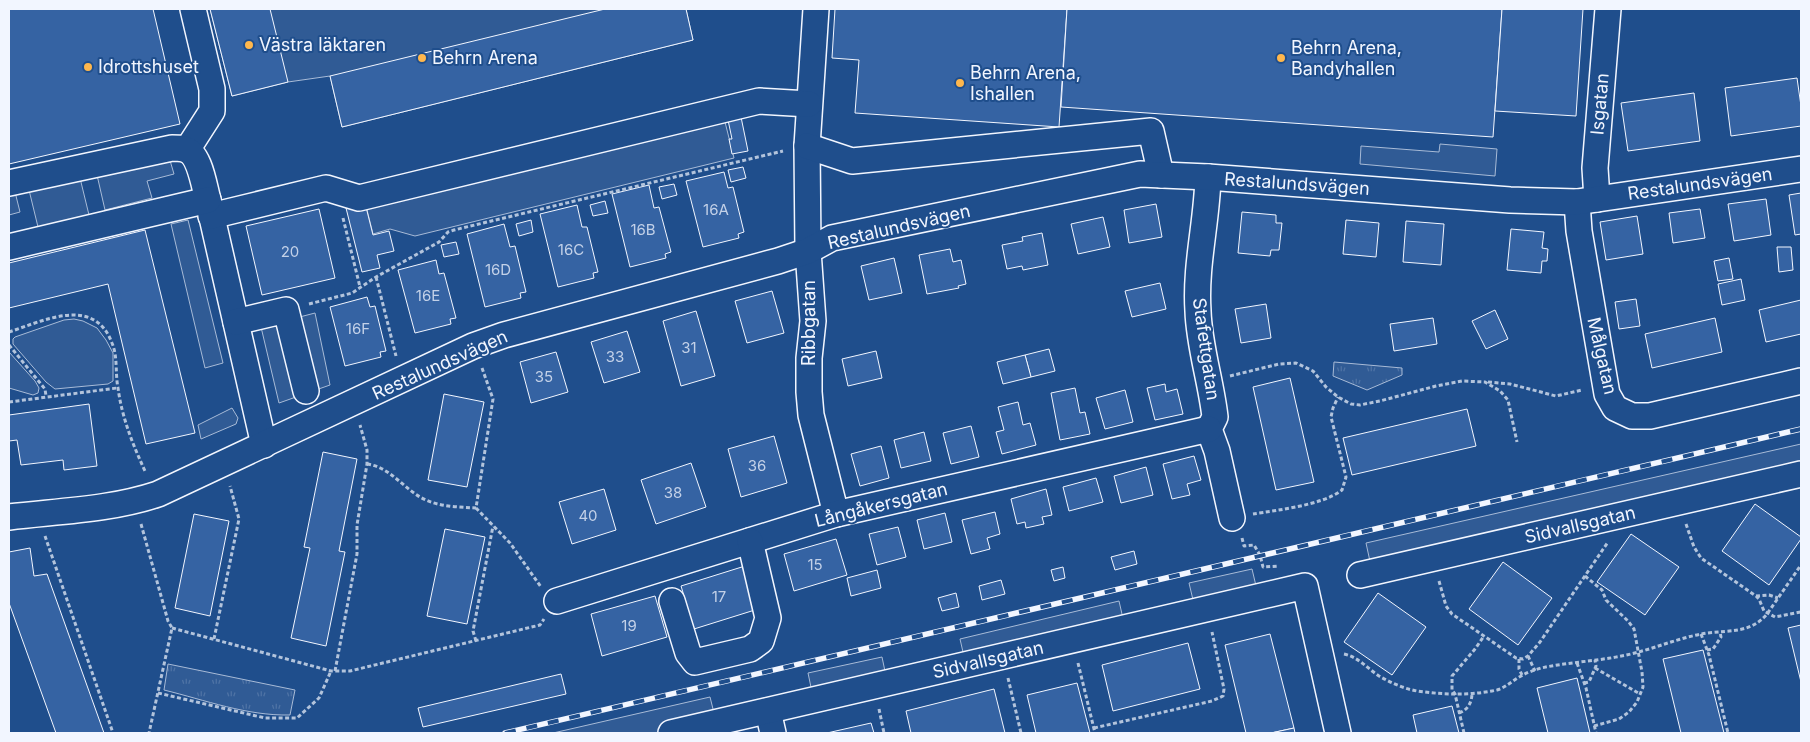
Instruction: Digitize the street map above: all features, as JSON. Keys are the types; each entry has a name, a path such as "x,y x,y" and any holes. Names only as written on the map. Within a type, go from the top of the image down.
{"street":[{"path":"188,150 212,111 212,89 194,9"},
{"name":"Ribbgatan","path":"816,9 807,146 808,251 813,321 809,358 811,414 836,514"},
{"name":"Isgatan","path":"1587,200 1595,168 1608,9"},
{"path":"9,247 210,208 326,188 359,198 759,101 809,104"},
{"path":"807,146 852,161 1151,131 1160,175"},
{"path":"9,183 172,148 188,150 194,156 200,169 210,208 264,445"},
{"name":"Restalundsvägen","path":"9,517 108,507 158,494 474,346 504,335 778,261 808,251 832,238 1140,174 1208,177 1510,200 1587,200 1801,169"},
{"name":"Stafettgatan","path":"1208,177 1208,204 1201,244 1198,280 1198,312 1215,417 1209,428 1217,451 1232,518"},
{"name":"Målgatan","path":"1587,200 1578,231 1605,386 1615,408 1632,416 1650,416 1801,381"},
{"path":"236,322 286,310 306,391"},
{"name":"Långåkersgatan","path":"557,601 836,514 1209,428"},
{"name":"Sidvallsgatan","path":"1360,575 1801,474"},
{"path":"672,601 688,654 695,662 750,649 761,641 768,618 750,542"},
{"path":"1305,586 1338,733"},
{"name":"Sidvallsgatan","path":"671,733 771,722 1003,657 1305,586"}],"path":[{"path":"286,310 352,293 376,277 439,242 448,232 454,230 743,159 807,146"},
{"path":"339,211 343,218 360,288"},
{"path":"376,277 379,282 401,380"},
{"path":"9,332 62,315 87,317 95,321 108,334 116,356 117,388 126,423 145,472 138,475"},
{"path":"9,345 44,388 46,397"},
{"path":"474,346 493,400 476,508"},
{"path":"1210,381 1278,364 1296,363 1313,371 1326,387 1338,397 1351,404 1380,401 1462,381 1516,385 1556,396 1605,386"},
{"path":"1485,382 1500,391 1508,400 1517,442"},
{"path":"9,402 117,388"},
{"path":"1305,586 1282,577 1280,566 1263,567 1260,555 1254,545 1244,546 1241,534 1232,518 1305,505 1330,497 1342,490 1346,478 1331,417 1338,397"},
{"path":"336,671 357,554 357,525 367,464 367,450 364,437 350,405"},
{"path":"214,639 239,519 224,464"},
{"path":"172,628 331,671 350,671 540,625 557,601 546,594 510,543 476,508 426,501 417,496 396,478 375,465 367,464"},
{"path":"135,501 168,621 172,628 149,733"},
{"path":"1681,502 1690,537 1701,558 1756,596 1764,612 1767,614 1775,617 1801,612"},
{"path":"38,514 113,733"},
{"path":"1434,558 1446,606 1452,614 1523,660 1528,656 1610,539 1611,531 1607,519"},
{"path":"476,641 473,631 493,525"},
{"path":"1322,659 1341,654 1349,655 1378,675 1402,687 1423,692 1455,694 1498,690 1514,682 1522,675 1535,670 1638,652 1666,642 1701,634 1739,631 1750,627 1762,620 1767,614 1801,565"},
{"path":"1585,576 1602,590 1606,600 1628,621 1634,630 1643,687 1637,702 1629,712 1619,719 1594,726"},
{"path":"1756,596 1769,594 1778,598"},
{"path":"1094,728 1212,701 1223,696 1224,689 1207,609"},
{"path":"1707,650 1713,649 1721,637 1720,632"},
{"path":"1701,634 1707,650 1728,733"},
{"path":"1464,733 1455,694 1452,690 1452,676 1475,650 1484,636"},
{"path":"1072,640 1095,733"},
{"path":"1528,656 1535,670"},
{"path":"1003,657 1021,733"},
{"path":"1519,659 1519,668 1522,675"},
{"path":"1584,683 1589,682 1595,668 1595,660"},
{"path":"1577,663 1584,683 1596,733"},
{"path":"1595,668 1640,694"},
{"path":"158,693 266,718 297,718 319,698 331,671"},
{"path":"1459,713 1464,712 1469,705 1472,700 1472,693"}],"shaded area":[{"name":"Behrn Arena","path":"210,9 686,9 693,40 342,127 330,76 288,82 232,96"},
{"path":"724,118 734,158 415,236 390,229 373,234 366,206"},
{"path":"1440,144 1497,149 1495,176 1360,164 1361,146 1439,152"},
{"path":"169,157 174,174 147,181 152,198 105,210 97,175"},
{"path":"80,178 89,215 38,227 29,190"},
{"path":"15,192 20,212 9,215 9,194"},
{"path":"188,220 223,363 205,368 171,224"},
{"path":"315,313 330,385 279,403 261,327"},
{"path":"74,319 97,328 113,353 113,381 108,384 55,389 46,382 13,344 15,337 64,320"},
{"path":"9,352 35,381 39,388 38,393 33,395 9,388"},
{"path":"232,408 238,418 236,424 201,439 198,425"},
{"path":"1801,444 1801,482 1374,580 1366,543"},
{"path":"1252,569 1261,607 1198,621 1189,583"},
{"path":"1119,601 1127,636 968,674 960,639"},
{"path":"882,657 890,695 816,711 808,673"},
{"path":"710,697 719,733 553,733"}],"green space":[{"path":"1334,362 1402,368 1402,375 1367,390 1333,376"},
{"path":"168,664 295,690 290,715 274,715 242,710 164,690"}],"building":[{"name":"Idrottshuset","path":"9,9 153,9 180,124 9,164"},
{"name":"Västra läktaren","path":"210,9 270,9 288,82 232,96"},
{"path":"605,9 686,9 693,40 342,127 330,76"},
{"name":"Behrn Arena, Ishallen","path":"835,9 1067,9 1059,127 855,113 859,60 832,58"},
{"name":"Behrn Arena, Bandyhallen","path":"1067,9 1502,9 1493,137 1061,107"},
{"path":"1502,9 1583,9 1576,116 1495,111"},
{"path":"1797,78 1801,106 1801,126 1731,136 1725,88"},
{"path":"1694,93 1700,141 1628,151 1621,103"},
{"path":"741,117 748,151 732,154 729,139 732,139 728,120"},
{"path":"743,167 746,178 731,182 728,170"},
{"path":"724,172 728,188 733,187 744,232 738,234 739,238 703,247 686,181"},
{"path":"674,184 677,195 662,199 659,187"},
{"path":"649,185 654,208 659,207 671,252 665,254 666,258 630,267 612,194"},
{"path":"1801,193 1801,234 1795,235 1789,195"},
{"path":"1766,199 1771,235 1734,241 1728,204"},
{"path":"605,201 608,213 593,216 590,205"},
{"path":"365,203 373,235 389,231 394,251 377,255 380,268 362,272 346,208"},
{"path":"1156,204 1162,237 1129,243 1124,210"},
{"path":"577,205 582,227 587,227 598,272 593,273 594,278 558,287 540,214"},
{"path":"319,209 335,278 262,295 246,226"},
{"path":"1700,209 1705,238 1673,243 1669,213"},
{"path":"1242,212 1276,215 1276,223 1282,223 1279,250 1271,250 1270,256 1238,253"},
{"path":"1637,216 1643,254 1606,260 1600,222"},
{"path":"1103,217 1110,247 1078,254 1071,224"},
{"path":"531,220 533,232 519,236 516,224"},
{"path":"1346,220 1379,223 1376,257 1343,254"},
{"path":"1406,221 1444,224 1441,265 1403,262"},
{"path":"504,224 510,247 515,246 526,292 520,293 521,298 485,307 467,234"},
{"path":"1511,229 1544,232 1542,248 1548,249 1547,261 1542,261 1541,273 1507,270"},
{"path":"145,230 195,433 146,444 108,284 9,308 9,263"},
{"path":"1042,233 1048,265 1023,270 1022,266 1007,269 1002,245 1023,241 1022,237"},
{"path":"456,242 459,254 444,257 441,245"},
{"path":"1777,247 1791,247 1793,270 1779,272"},
{"path":"950,249 953,262 961,260 966,284 958,286 959,288 927,294 919,255"},
{"path":"894,258 902,293 869,300 861,266"},
{"path":"1729,258 1733,279 1718,281 1714,261"},
{"path":"436,260 439,274 444,273 456,318 450,319 451,324 415,333 398,270"},
{"path":"1741,279 1745,300 1722,305 1718,284"},
{"path":"1160,283 1166,309 1132,317 1125,291"},
{"path":"772,291 784,333 747,343 735,301"},
{"path":"367,297 370,307 375,306 386,351 380,352 381,357 345,366 330,307"},
{"path":"1636,299 1640,326 1619,329 1615,302"},
{"path":"1801,300 1801,334 1766,342 1759,310"},
{"path":"1266,304 1271,338 1241,343 1235,309"},
{"path":"1495,310 1508,339 1486,349 1472,321"},
{"path":"696,311 715,376 681,386 663,321"},
{"path":"1433,318 1437,344 1394,351 1390,324"},
{"path":"1715,318 1722,352 1652,368 1645,334"},
{"path":"627,331 640,372 604,383 591,342"},
{"path":"1049,349 1055,371 1031,377 1025,355"},
{"path":"876,351 882,378 848,386 842,359"},
{"path":"556,352 568,392 531,403 520,362"},
{"path":"1025,355 1031,377 1003,384 997,362"},
{"path":"1290,378 1314,482 1276,490 1253,387"},
{"path":"1165,384 1166,392 1177,389 1183,414 1155,420 1147,388"},
{"path":"1075,388 1080,413 1085,412 1090,434 1060,440 1051,393"},
{"path":"1125,390 1133,422 1105,429 1096,398"},
{"path":"444,394 484,402 467,487 428,480"},
{"path":"1018,402 1023,425 1030,423 1036,445 1002,454 996,432 1004,430 998,407"},
{"path":"89,404 97,466 64,470 63,460 21,465 17,440 9,441 9,415"},
{"path":"1467,409 1476,446 1352,475 1343,438"},
{"path":"971,426 979,457 951,464 943,433"},
{"path":"924,432 931,461 901,468 894,440"},
{"path":"774,436 787,483 741,497 728,449"},
{"path":"881,446 889,478 860,486 851,454"},
{"path":"323,452 357,459 339,551 345,552 326,646 291,638 310,548 304,547"},
{"path":"1194,456 1201,480 1187,484 1190,495 1172,499 1163,464"},
{"path":"691,463 706,507 656,524 641,480"},
{"path":"1146,467 1153,495 1121,503 1114,476"},
{"path":"1096,478 1103,502 1069,511 1063,487"},
{"path":"604,489 616,530 572,544 559,502"},
{"path":"1046,489 1052,515 1042,517 1044,524 1026,528 1025,522 1017,524 1011,499"},
{"path":"1755,504 1801,537 1769,585 1722,551"},
{"path":"995,512 1000,534 987,538 990,549 971,554 962,520"},
{"path":"945,513 952,542 924,549 917,520"},
{"path":"194,514 229,521 210,616 175,608"},
{"path":"898,527 906,557 877,565 869,534"},
{"path":"445,529 485,537 467,624 427,616"},
{"path":"1631,534 1679,567 1645,615 1597,582"},
{"path":"836,539 847,575 794,591 784,554"},
{"path":"30,548 34,576 47,574 104,733 56,733 9,603 9,552"},
{"path":"1134,551 1137,564 1115,570 1111,557"},
{"path":"1503,562 1552,598 1518,645 1469,609"},
{"path":"745,566 758,609 694,629 681,586"},
{"path":"1063,567 1065,578 1054,581 1051,570"},
{"path":"877,570 881,588 851,596 847,578"},
{"path":"1001,580 1005,594 982,600 979,586"},
{"path":"956,593 959,607 942,611 938,598"},
{"path":"1378,593 1426,627 1392,675 1344,642"},
{"path":"655,596 667,637 602,656 591,614"},
{"path":"1801,625 1801,682 1788,628"},
{"path":"1270,634 1294,728 1271,733 1246,733 1225,645"},
{"path":"1188,643 1200,689 1113,711 1102,665"},
{"path":"1703,650 1724,733 1681,733 1663,659"},
{"path":"561,674 566,694 423,727 418,708"},
{"path":"1577,678 1590,733 1548,733 1537,688"},
{"path":"1077,683 1090,733 1036,733 1027,695"},
{"path":"994,689 1005,733 911,733 906,711"},
{"path":"1452,706 1459,733 1417,733 1413,715"},
{"path":"871,723 874,733 827,733"},
{"path":"1294,728 1295,733 1271,733"}],"railway":[{"path":"505,733 1801,429"}],"place":[{"name":"Västra läktaren","path":"249,45"},
{"name":"Behrn Arena","path":"422,58"},
{"name":"Behrn Arena, Bandyhallen","path":"1281,58"},
{"name":"Idrottshuset","path":"88,67"},
{"name":"Behrn Arena, Ishallen","path":"960,83"}]}
